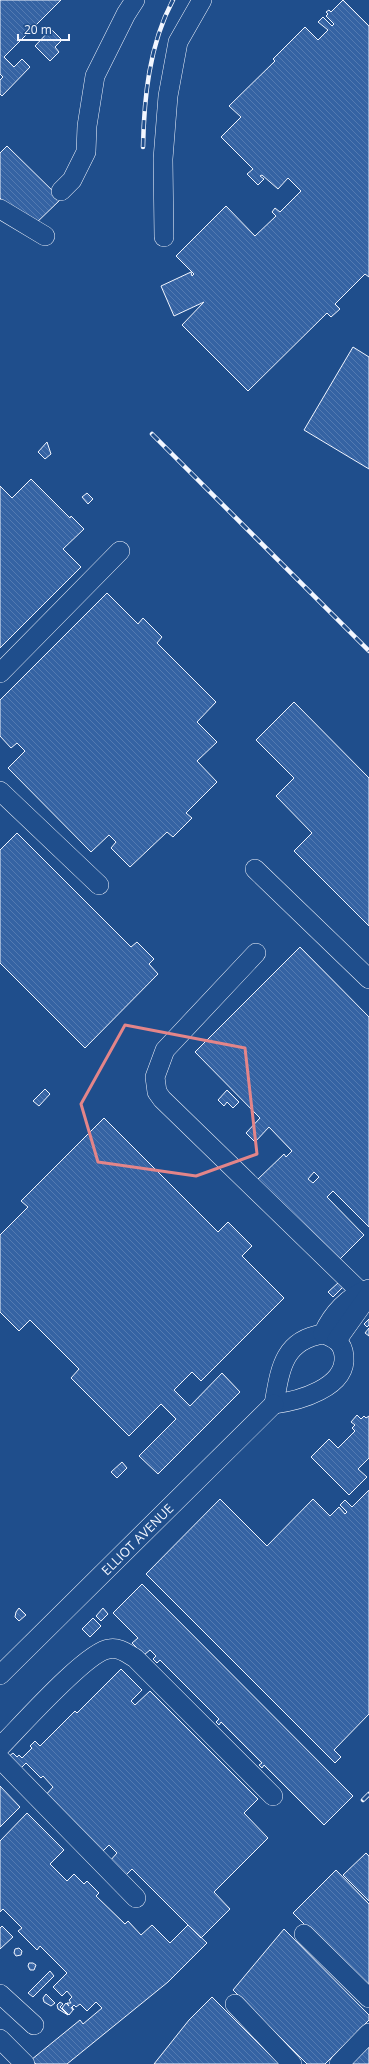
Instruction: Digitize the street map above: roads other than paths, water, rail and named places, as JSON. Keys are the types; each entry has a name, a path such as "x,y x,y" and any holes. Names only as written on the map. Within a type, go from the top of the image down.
{"street":[{"path":"61,191 72,180 86,152 87,126 95,76 126,14 135,0"},
{"path":"164,238 163,159 168,96 178,42 202,0"},
{"path":"0,209 45,236"},
{"path":"0,673 120,551"},
{"path":"1,794 99,885"},
{"path":"255,869 369,979"},
{"path":"256,953 165,1050 155,1076 157,1092 162,1099 366,1294 335,1312 330,1337"},
{"path":"307,1337 330,1337 343,1347 345,1359 337,1378 310,1395 289,1402 274,1404 279,1377 291,1350 307,1337"},
{"name":"ELLIOT AVENUE","path":"0,1675 274,1404"},
{"path":"0,1747 78,1668 98,1652 108,1648 121,1649 134,1658 273,1796"},
{"path":"0,1759 136,1898"},
{"path":"304,1934 369,1998"},
{"path":"0,1994 34,2025"},
{"path":"235,2004 292,2064"},
{"path":"339,2064 369,2033"},
{"path":"0,2039 25,2064"}],"railway":[{"path":"143,147 149,72 158,35 173,0"},
{"path":"152,434 369,651"},
{"path":"363,1800 369,1794"}]}
